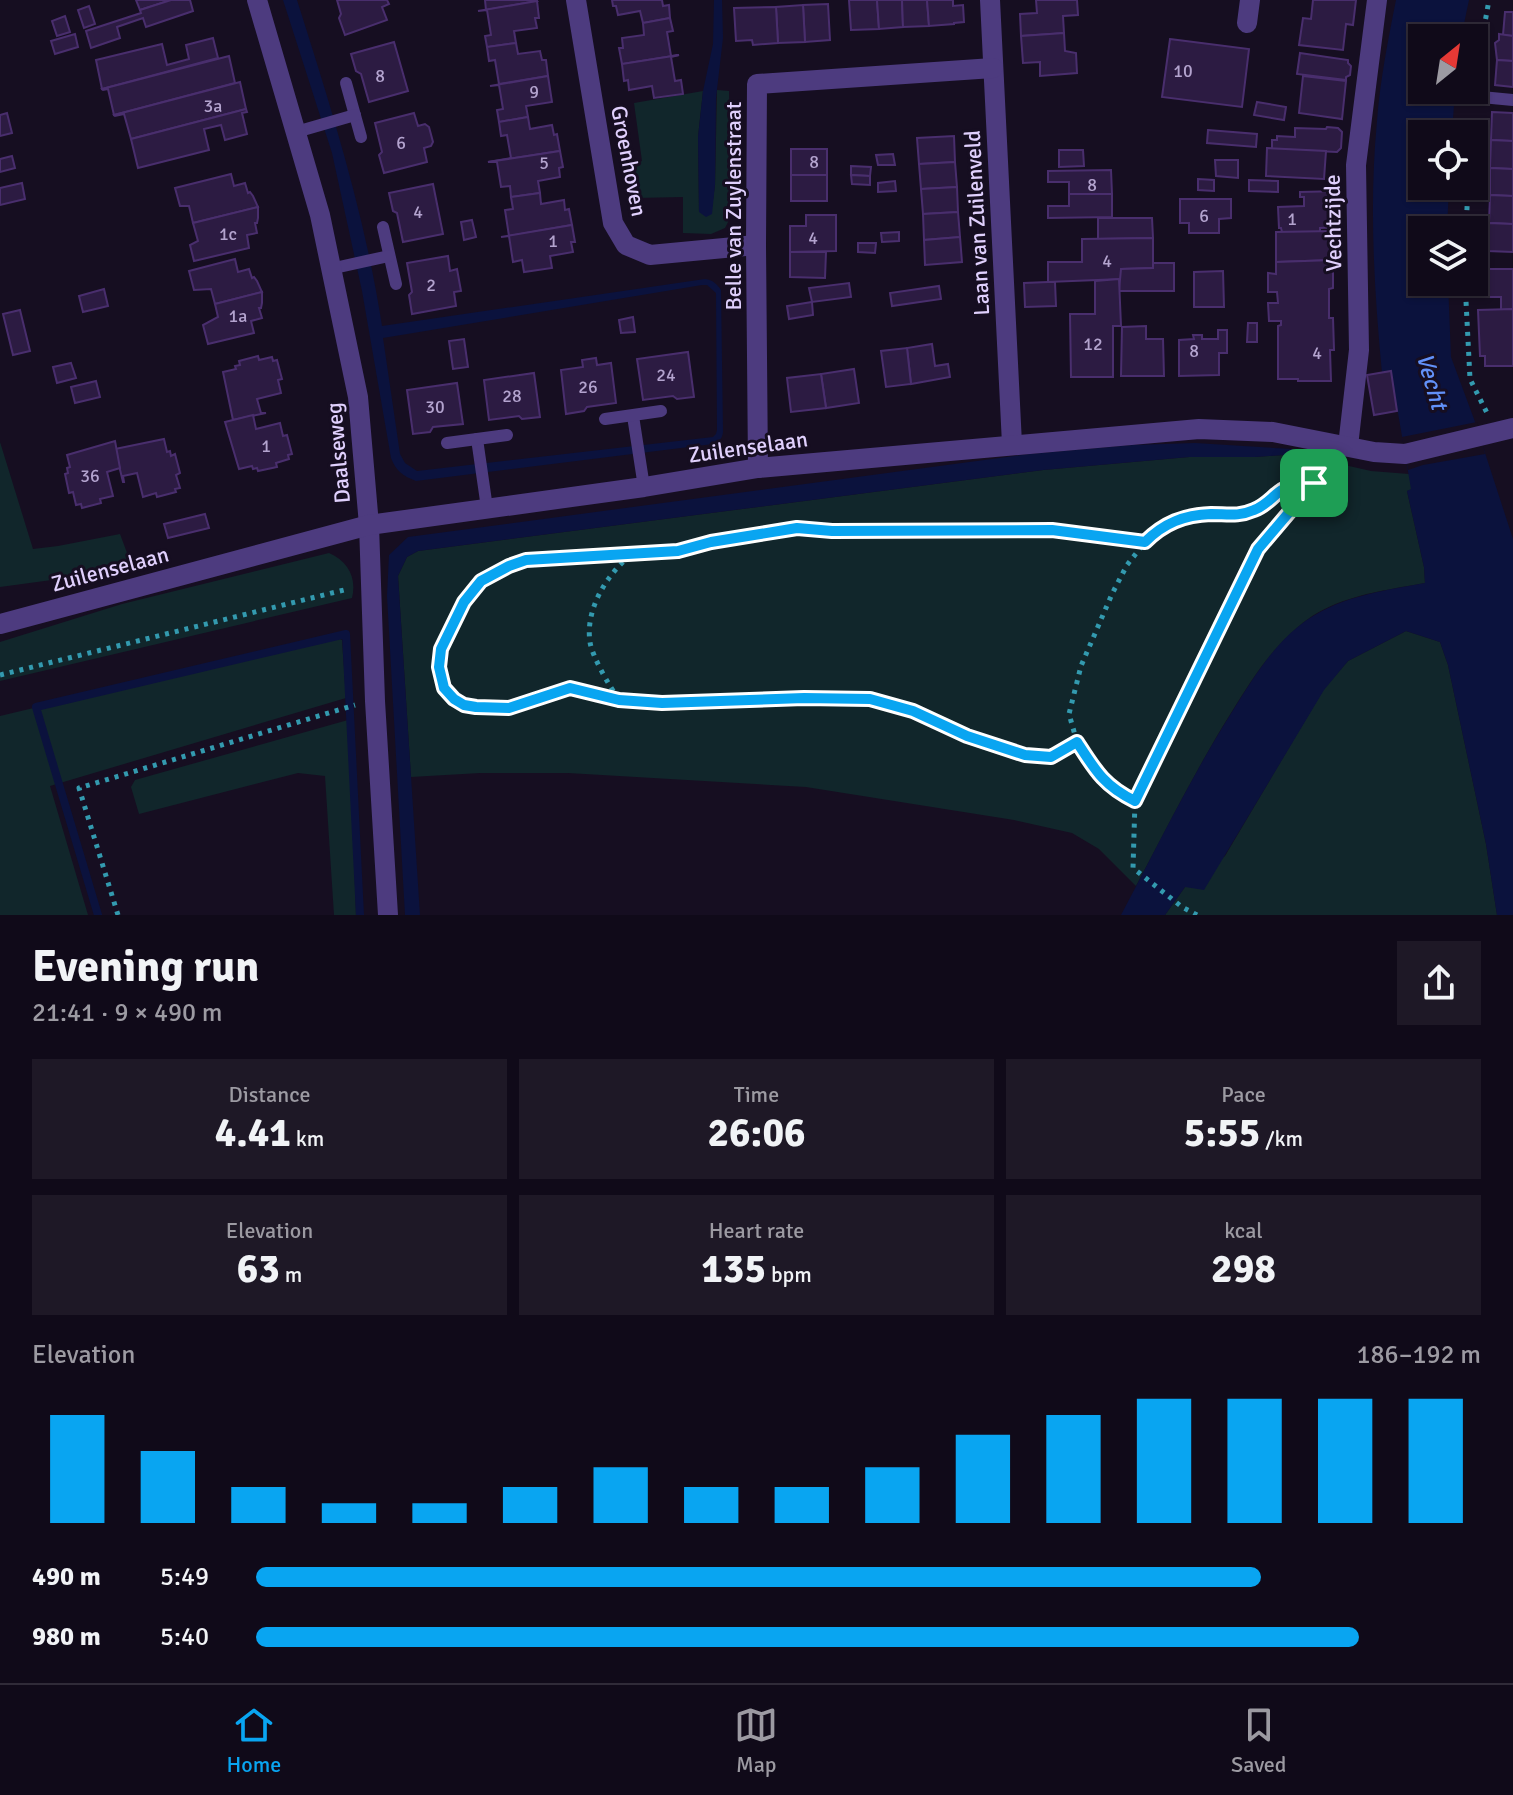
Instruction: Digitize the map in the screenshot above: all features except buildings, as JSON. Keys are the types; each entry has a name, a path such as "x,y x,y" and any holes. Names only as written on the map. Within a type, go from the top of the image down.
{"street":[{"name":"Daalseweg","path":"257,0 304,130 320,215 340,267 358,397 369,525 375,701 388,915"},
{"name":"Groenhoven","path":"576,0 613,223 626,245 650,255 756,245"},
{"name":"Laan van Zuilenveld","path":"990,0 1012,444"},
{"path":"1247,23 1250,0"},
{"name":"Vechtzijde","path":"1348,446 1359,350 1356,165 1377,0"},
{"name":"Belle van Zuylenstraat","path":"758,468 757,84 993,68"},
{"name":"Zuilenselaan","path":"0,624 369,525 758,468 1199,429 1273,432 1374,452 1405,454 1496,433"}],"lane":[{"path":"346,83 361,137"},
{"path":"1488,98 1513,100"},
{"path":"304,130 355,115"},
{"path":"383,227 396,284"},
{"path":"340,267 389,256"},
{"path":"605,419 661,411"},
{"path":"633,416 644,487"},
{"path":"447,443 507,435"},
{"path":"477,439 487,508"}],"path":[{"path":"1485,24 1489,0"},
{"path":"1466,296 1470,379 1496,433"},
{"path":"1197,915 1182,907 1133,868 1135,801 1258,549 1314,483 1321,470 1348,446"},
{"path":"1135,801 1119,794 1099,776 1077,742 1069,714 1081,666 1127,565 1145,542 1174,520 1211,514 1232,516 1252,511 1269,503 1281,490 1297,484 1314,483"},
{"path":"1077,742 1051,757 1025,755 967,736 913,711 870,699 662,703 619,700 570,688 509,708 476,707 464,705 444,688 439,667 441,649 464,602 481,581 494,572 526,560 678,551 711,542 797,528 832,531 1052,530 1145,542"},
{"path":"619,700 610,689 590,643 591,621 594,603 605,585 625,560 639,554"},
{"path":"0,675 370,584"},
{"path":"118,915 79,788 339,709 375,701"}],"green space":[{"path":"717,90 729,91 731,216 725,228 711,234 683,233 683,197 634,198 626,165 642,161 634,103 703,91 698,137 699,211 711,214 715,185"},
{"path":"0,442 33,549 120,534 133,569 0,587"},
{"path":"1296,454 1371,471 1409,474 1412,490 1407,491 1425,583 1343,601 1313,616 1279,645 1253,678 1218,734 1136,886 1099,849 1072,833 1014,820 806,787 568,773 411,777 398,576 407,557 418,551 1043,470 1189,457"},
{"path":"329,553 350,571 352,598 0,681 0,642 122,604"},
{"path":"1406,631 1440,642 1448,665 1486,844 1497,915 1165,915 1185,887 1225,856 1323,690 1348,661"},
{"path":"338,638 342,640 346,698 50,786 88,915 0,915 0,716"},
{"path":"348,720 356,915 334,915 325,776 298,773 139,814 131,787 135,780"}],"water":[{"path":"283,0 297,0 322,80 357,202 382,326 710,280 721,290 723,432 720,440 713,444 416,481 404,475 391,458 362,291 332,153","holes":["707,285 716,293 717,430 713,437 417,471 405,463 400,454 383,338"]},
{"path":"714,0 722,0 723,38 716,98 715,185 712,214 706,217 699,212 698,137 713,44"},
{"name":"Vecht","path":"1396,0 1469,0 1464,24 1408,24 1408,104 1454,104 1453,120 1408,120 1408,200 1448,200 1448,216 1408,216 1408,296 1449,296 1451,357 1513,539 1513,915 1497,915 1486,844 1448,665 1440,642 1406,631 1348,661 1324,690 1204,890 1185,887 1165,915 1121,915 1217,737 1254,677 1279,644 1299,626 1328,608 1359,597 1425,583 1407,491 1411,489 1391,372 1382,373 1373,216 1382,76"},
{"path":"1195,443 1292,449 1296,454 1189,457 1043,470 418,551 407,557 398,576 420,915 405,915 387,596 389,555 408,537 1030,454"}],"pier":[{"path":"1477,422 1485,454 1408,470 1402,437"}],"waterway":[{"path":"98,915 36,707 346,634 360,915"}],"route":[{"path":"1314,483 1258,549 1135,801 1119,794 1099,776 1077,742 1051,757 1025,755 967,736 913,711 870,699 834,697 662,703 619,700 570,688 509,708 476,707 454,699 444,688 440,676 441,649 472,590 494,572 526,560 678,551 711,542 797,528 832,531 1052,530 1145,542 1174,520 1211,514 1232,516 1252,511 1269,503 1281,490 1297,484 1314,483"}]}
